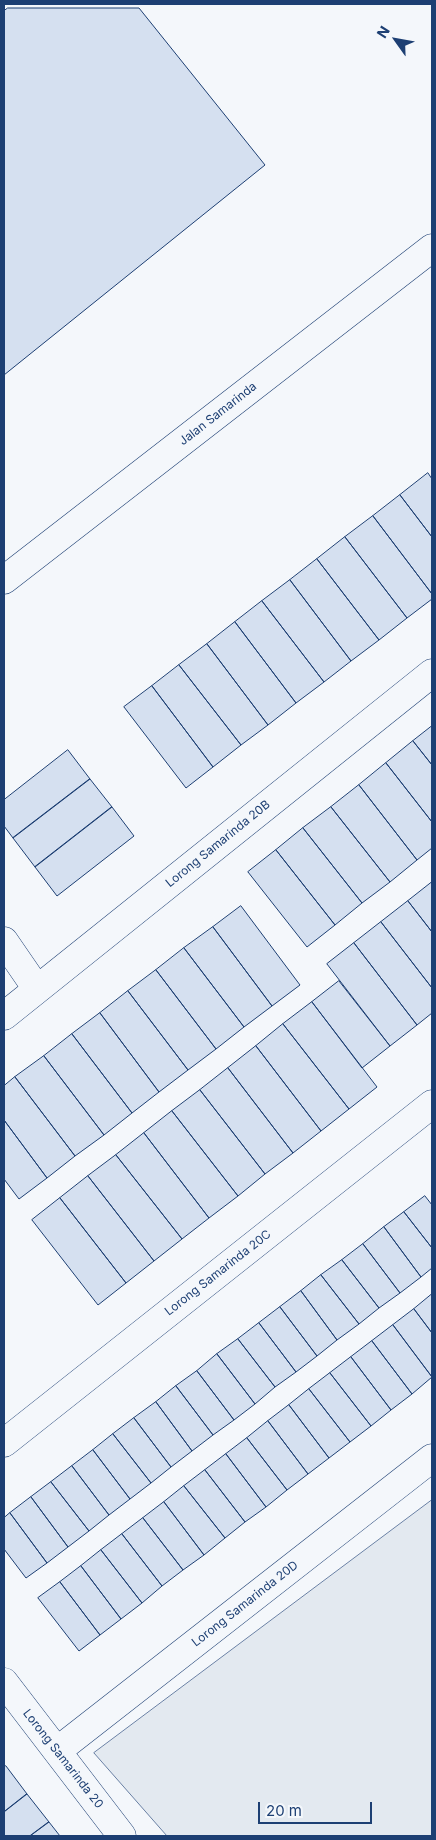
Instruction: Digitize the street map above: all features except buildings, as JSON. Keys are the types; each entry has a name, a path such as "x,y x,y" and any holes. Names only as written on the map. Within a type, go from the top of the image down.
{"street":[{"name":"Jalan Samarinda","path":"4,580 432,248"},
{"name":"Lorong Samarinda 20B","path":"4,1016 432,673"},
{"path":"4,941 37,989"},
{"name":"Lorong Samarinda 20C","path":"4,1443 432,1104"},
{"name":"Lorong Samarinda 20D","path":"57,1751 432,1458"},
{"name":"Lorong Samarinda 20","path":"4,1682 122,1836"}],"shaded area":[{"path":"432,1500 432,1836 167,1836 94,1753"}]}
